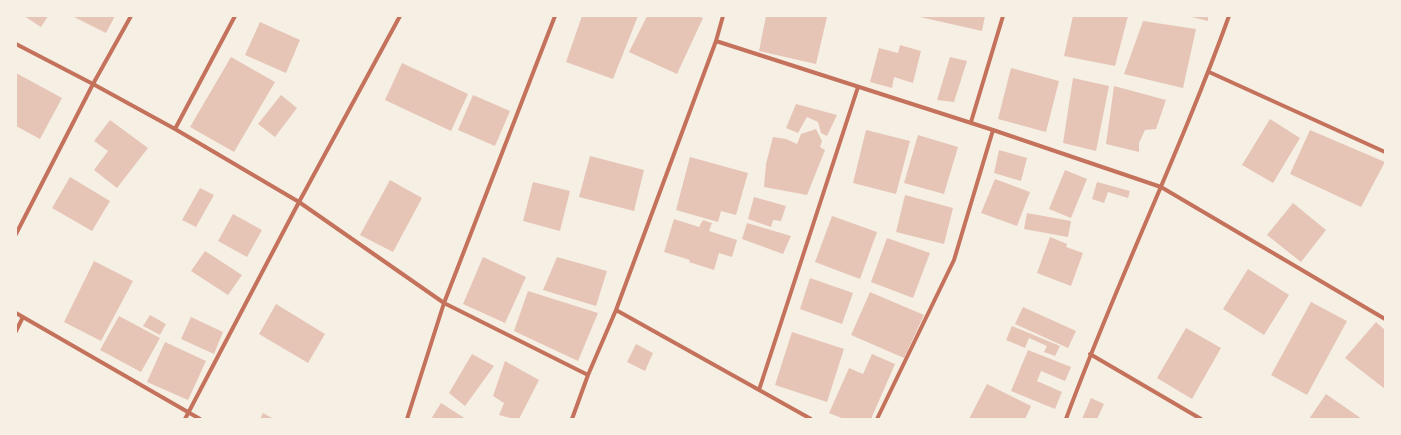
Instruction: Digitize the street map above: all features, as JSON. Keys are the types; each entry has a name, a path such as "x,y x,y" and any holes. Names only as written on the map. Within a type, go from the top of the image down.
{"street":[{"path":"16,234 93,84 131,16"},
{"path":"175,129 236,16"},
{"path":"186,419 299,202 400,16"},
{"path":"407,419 444,303 555,16"},
{"path":"572,419 588,376 616,310 716,41 723,16"},
{"path":"971,122 1003,16"},
{"path":"1066,419 1090,354 1209,72 1229,16"},
{"path":"716,41 971,122 1161,187 1385,319"},
{"path":"16,44 175,129 299,202 444,303 588,376"},
{"path":"1209,72 1385,152"},
{"path":"759,390 858,87"},
{"path":"877,419 954,260 993,130"},
{"path":"616,310 811,419"},
{"path":"16,313 200,419"},
{"path":"16,331 23,317"},
{"path":"1090,354 1201,419"}],"building":[{"path":"24,16 48,16 41,27"},
{"path":"72,16 115,16 106,33"},
{"path":"582,16 638,16 613,79 566,62"},
{"path":"647,16 698,16 703,18 677,74 629,52"},
{"path":"766,16 827,17 816,64 759,51"},
{"path":"920,16 985,16 982,31"},
{"path":"1073,16 1128,16 1115,66 1064,56"},
{"path":"1187,16 1208,16 1208,21"},
{"path":"1143,21 1196,29 1183,88 1124,74"},
{"path":"260,22 300,40 286,73 245,55"},
{"path":"900,45 921,51 913,83 894,77 892,88 870,82 879,48 898,53"},
{"path":"231,57 275,82 234,152 190,127"},
{"path":"950,57 967,61 954,102 937,100"},
{"path":"402,63 468,94 451,131 385,100"},
{"path":"1011,68 1059,81 1046,132 998,119"},
{"path":"16,73 62,98 40,139 16,126"},
{"path":"1073,78 1109,86 1096,151 1063,143"},
{"path":"1114,86 1166,100 1156,129 1145,130 1139,143 1139,152 1106,144"},
{"path":"281,95 297,108 275,137 258,124"},
{"path":"473,95 510,111 495,146 458,130"},
{"path":"796,104 837,115 827,136 821,133 818,122 807,117 798,133 786,128"},
{"path":"1270,119 1300,138 1273,183 1242,165"},
{"path":"110,120 148,148 117,188 94,170 108,151 94,141"},
{"path":"816,129 822,141 820,147 825,150 807,195 764,187 766,164 773,137 786,139 797,144 801,134"},
{"path":"866,130 910,141 896,194 853,183"},
{"path":"1310,130 1385,162 1361,207 1290,174"},
{"path":"918,135 958,147 944,194 904,183"},
{"path":"999,150 1027,158 1021,181 994,173"},
{"path":"590,156 644,170 634,211 579,197"},
{"path":"690,157 748,173 736,215 721,211 718,222 676,210"},
{"path":"1065,170 1087,179 1071,218 1049,209"},
{"path":"70,177 110,201 92,231 52,208"},
{"path":"995,179 1030,192 1017,226 981,213"},
{"path":"390,180 422,198 393,252 360,235"},
{"path":"533,182 570,191 560,231 523,221"},
{"path":"1097,182 1130,191 1128,198 1108,192 1104,203 1092,199"},
{"path":"200,188 214,195 196,227 182,220"},
{"path":"905,195 953,208 944,244 896,232"},
{"path":"754,197 786,206 781,221 773,220 771,227 748,219"},
{"path":"1293,203 1326,230 1301,262 1267,235"},
{"path":"1027,213 1071,221 1068,237 1024,229"},
{"path":"233,214 262,230 247,257 218,241"},
{"path":"832,216 877,232 860,279 815,262"},
{"path":"674,219 699,227 703,220 712,223 709,231 737,240 732,257 719,253 714,270 689,262 690,260 664,252"},
{"path":"747,223 791,236 783,254 742,239"},
{"path":"1050,237 1067,244 1066,247 1083,253 1071,286 1037,273"},
{"path":"887,238 930,253 913,298 871,282"},
{"path":"205,251 242,275 228,295 191,271"},
{"path":"483,257 526,277 505,323 463,304"},
{"path":"557,257 607,271 596,306 543,290"},
{"path":"94,261 133,281 101,341 64,322"},
{"path":"1248,269 1289,295 1264,335 1223,309"},
{"path":"810,278 853,293 842,324 800,309"},
{"path":"528,291 598,313 578,361 514,331"},
{"path":"870,292 924,315 904,358 851,335"},
{"path":"1311,302 1347,321 1307,395 1271,375"},
{"path":"276,304 325,334 308,363 259,334"},
{"path":"1023,307 1076,331 1068,348 1015,324"},
{"path":"150,315 166,324 160,335 143,326"},
{"path":"119,316 160,338 141,372 100,350"},
{"path":"191,317 223,332 214,354 181,339"},
{"path":"1376,322 1385,330 1385,389 1345,358"},
{"path":"1012,326 1060,346 1055,356 1044,352 1047,346 1029,338 1025,348 1006,340"},
{"path":"1186,328 1221,348 1192,399 1157,378"},
{"path":"792,332 844,349 827,402 775,385"},
{"path":"165,342 206,361 188,400 147,382"},
{"path":"636,344 653,353 645,371 627,362"},
{"path":"1028,350 1071,367 1065,381 1041,371 1037,381 1062,392 1055,409 1011,391"},
{"path":"472,354 494,366 465,406 449,393"},
{"path":"872,354 895,364 871,419 844,419 829,413 849,368 863,374"},
{"path":"505,361 539,380 519,419 499,415 504,403 493,396"},
{"path":"987,384 1031,406 1025,419 969,419"},
{"path":"1326,394 1362,419 1309,419"},
{"path":"1091,398 1104,404 1097,419 1082,419"},
{"path":"441,403 466,419 431,419"},
{"path":"263,413 274,419 260,419"}]}
